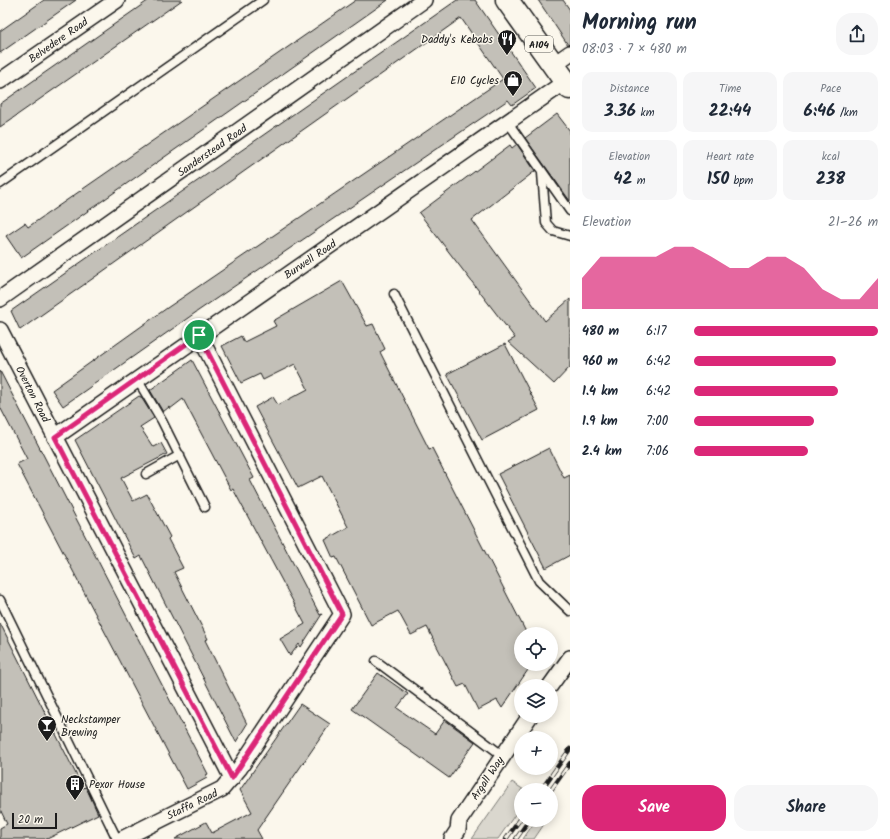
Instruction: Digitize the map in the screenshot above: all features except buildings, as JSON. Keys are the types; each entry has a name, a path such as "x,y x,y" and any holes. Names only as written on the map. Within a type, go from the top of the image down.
{"main road":[{"name":"A104","path":"507,0 565,72"}],"street":[{"name":"Belvedere Road","path":"0,81 117,0"},
{"name":"Sanderstead Road","path":"0,299 424,0"},
{"name":"Burwell Road","path":"55,437 199,335 443,168 507,121 565,72"},
{"name":"Overton Road","path":"0,330 232,778"},
{"name":"Staffa Road","path":"122,839 222,789 232,778 342,614 199,335"},
{"path":"555,679 570,658"},
{"name":"Argall Way","path":"452,839 458,830 459,821 525,723"},
{"name":"Argall Way","path":"440,839 451,823 459,821"}],"lane":[{"path":"0,184 263,0"},
{"path":"507,121 570,211"},
{"path":"542,172 546,223 553,231 570,236"},
{"path":"394,294 539,581 570,611"},
{"path":"137,379 162,421 205,507"},
{"path":"146,474 180,455"},
{"path":"0,600 117,839"},
{"path":"376,661 502,756"}],"shaded area":[{"path":"512,782 514,783 514,816 498,839 472,839"},
{"path":"531,827 542,827 534,839 523,839"}],"railway":[{"path":"546,783 570,749"},
{"path":"556,783 570,763"},
{"path":"506,839 515,827"},
{"path":"516,839 524,827"}],"place":[{"name":"Daddy's Kebabs","path":"507,56"},
{"name":"E10 Cycles","path":"513,97"},
{"name":"Neckstamper Brewing","path":"47,742"},
{"name":"Pexor House","path":"75,801"}],"route":[{"path":"199,335 342,614 232,778 55,437 199,335"}]}
